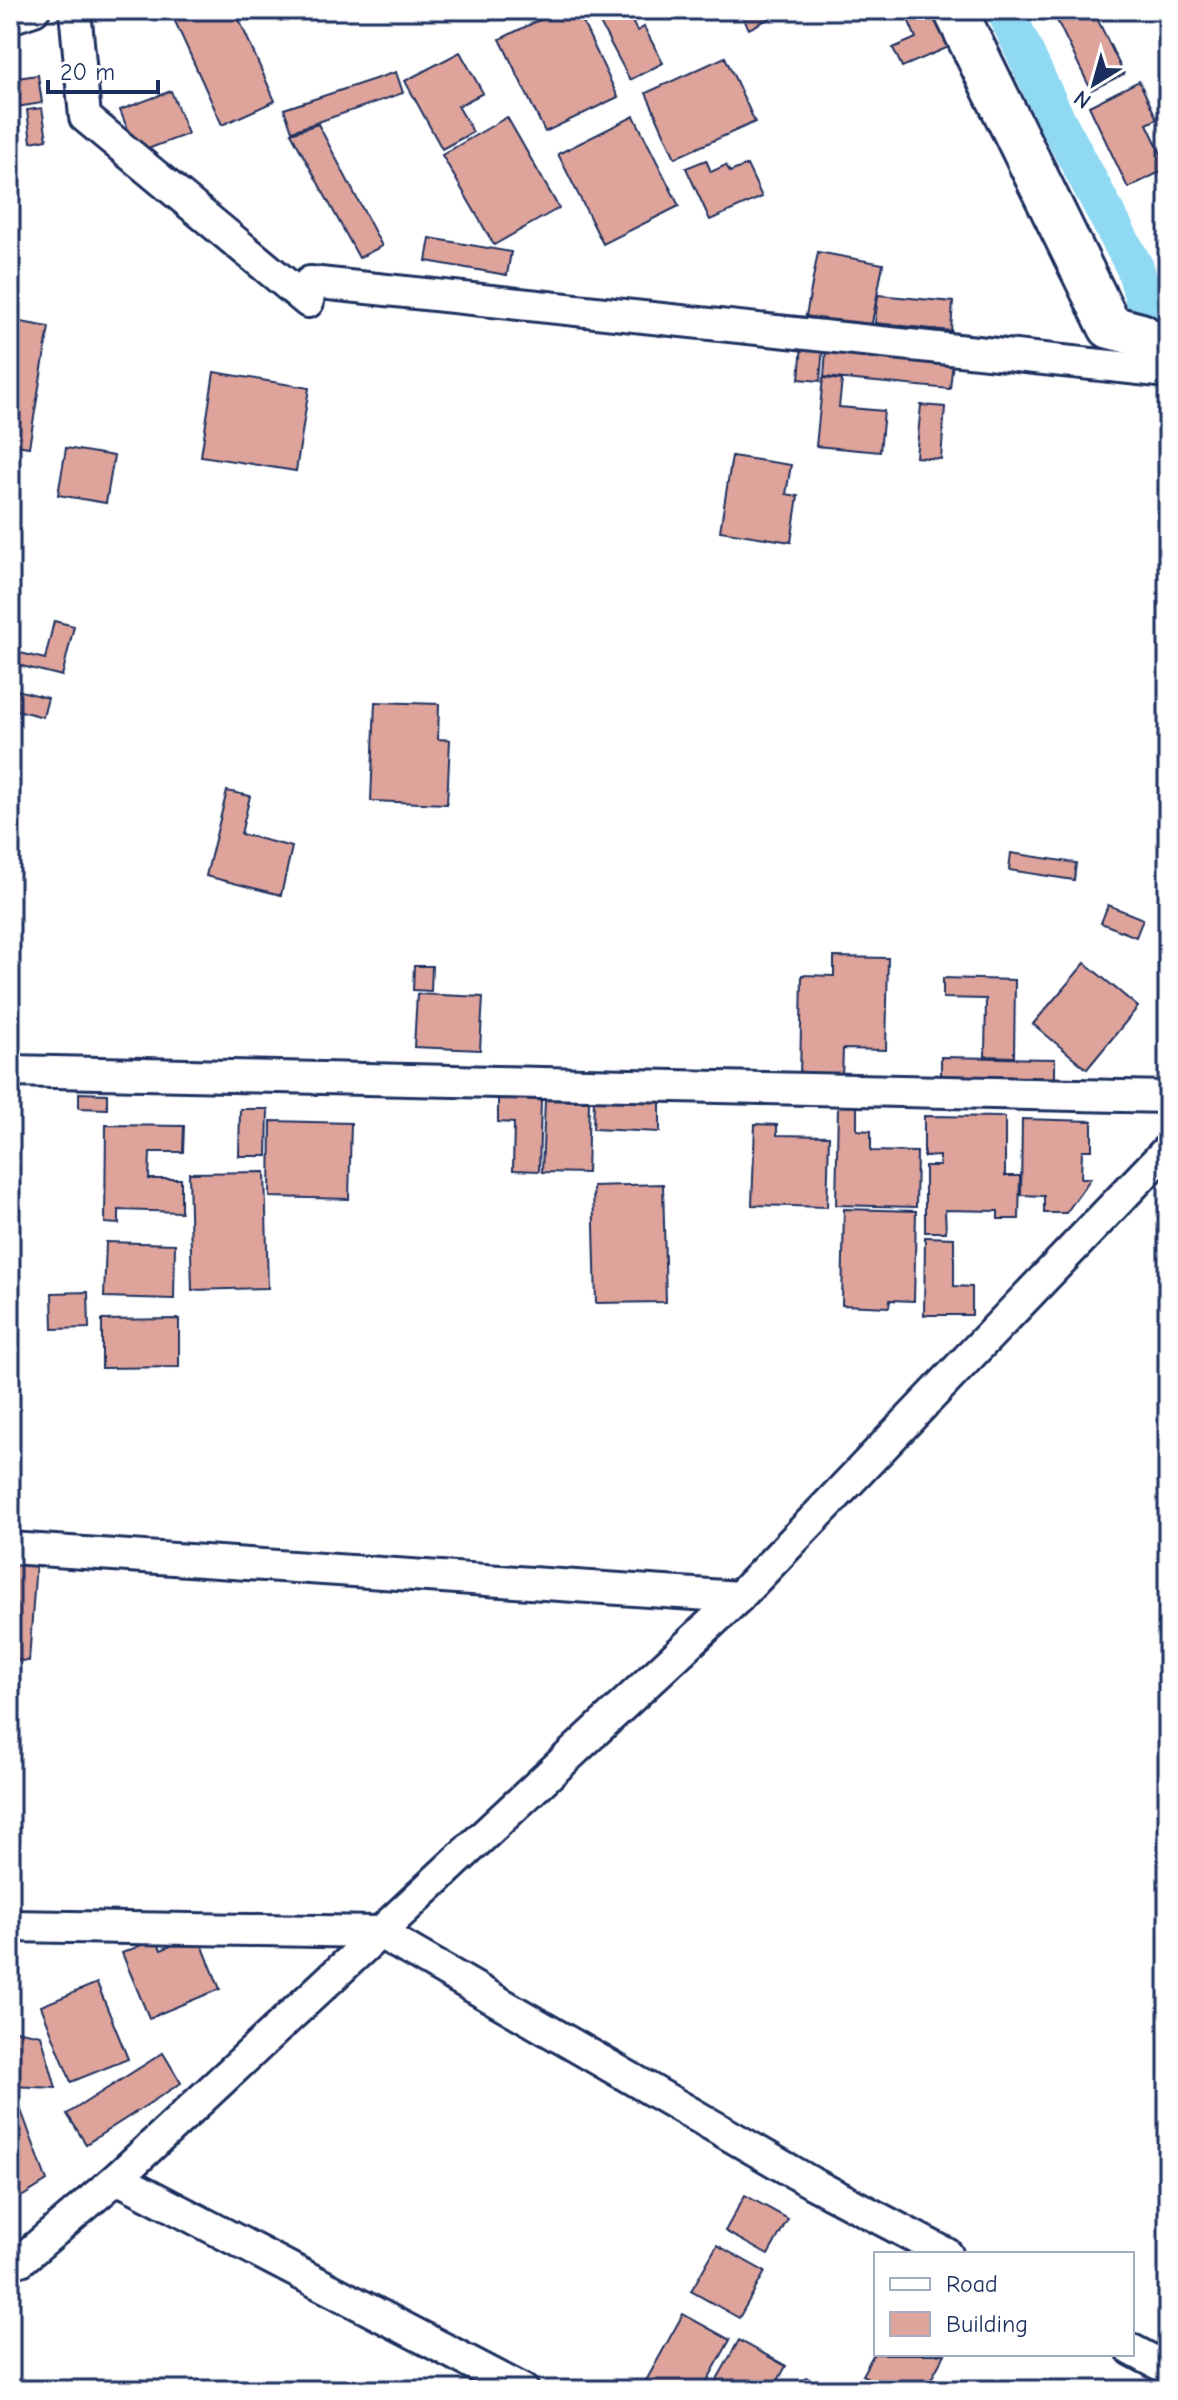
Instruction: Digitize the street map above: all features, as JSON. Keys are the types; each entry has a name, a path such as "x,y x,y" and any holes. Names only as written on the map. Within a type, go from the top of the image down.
{"street":[{"path":"10,18 34,10"},
{"path":"75,10 85,117 308,302 310,282 1168,372"},
{"path":"955,10 1110,327 1141,335 1168,357"},
{"path":"10,1071 1168,1097"},
{"path":"21,2260 117,2178 739,1597 1168,1149"},
{"path":"10,1548 739,1597"},
{"path":"10,1926 378,1932 812,2183 943,2252"},
{"path":"117,2178 523,2390"},
{"path":"1134,2351 1168,2369"}],"building":[{"path":"194,10 235,10 275,101 222,125 174,19"},
{"path":"560,10 577,10 618,97 545,132 500,39"},
{"path":"593,10 630,10 627,11 637,31 644,27 663,63 630,80"},
{"path":"739,10 766,10 770,18 749,29"},
{"path":"904,10 934,10 949,47 902,67 893,48 916,38"},
{"path":"1052,10 1093,10 1124,74 1091,90"},
{"path":"460,52 483,93 458,106 473,132 442,149 405,81"},
{"path":"725,57 755,122 675,158 646,93"},
{"path":"396,72 403,93 292,131 284,109"},
{"path":"38,75 42,103 10,108 10,79"},
{"path":"1139,81 1157,119 1147,124 1168,168 1128,188 1089,106"},
{"path":"171,91 188,134 137,153 120,110"},
{"path":"42,108 47,139 31,142 27,110"},
{"path":"634,116 679,206 603,244 558,154"},
{"path":"507,117 559,208 494,245 442,155"},
{"path":"318,124 382,246 359,258 291,133"},
{"path":"706,160 711,172 726,165 730,172 747,165 762,197 710,220 686,168"},
{"path":"430,238 511,252 507,275 426,261"},
{"path":"818,252 883,264 871,328 806,316"},
{"path":"878,295 953,302 951,331 875,323"},
{"path":"10,320 49,327 29,447 10,444"},
{"path":"802,345 823,347 820,381 799,379"},
{"path":"826,349 953,361 950,389 824,377"},
{"path":"214,372 309,388 296,471 201,456"},
{"path":"823,378 842,380 839,407 884,411 880,452 816,446"},
{"path":"921,405 945,407 941,459 916,457"},
{"path":"66,448 114,456 106,503 58,495"},
{"path":"732,456 791,465 786,494 798,496 791,542 720,531"},
{"path":"54,621 74,626 62,676 10,663 12,651 45,659"},
{"path":"17,690 48,698 43,717 13,709"},
{"path":"375,702 439,704 438,739 450,740 447,804 371,801"},
{"path":"227,791 250,796 241,834 292,847 281,895 206,876"},
{"path":"1011,853 1076,863 1074,880 1009,870"},
{"path":"1108,905 1143,919 1136,937 1101,923"},
{"path":"834,957 888,958 886,1050 843,1049 842,1078 800,1077 802,975 834,976"},
{"path":"1085,963 1138,1007 1087,1069 1033,1024"},
{"path":"414,966 432,966 431,991 413,990"},
{"path":"943,978 1015,980 1014,1057 985,1056 986,999 943,998"},
{"path":"417,994 483,997 480,1050 414,1047"},
{"path":"941,1057 1055,1059 1055,1080 941,1078"},
{"path":"79,1093 107,1094 107,1109 79,1108"},
{"path":"498,1098 541,1100 539,1171 513,1170 514,1123 498,1122"},
{"path":"545,1100 589,1101 587,1173 542,1172"},
{"path":"594,1100 660,1102 660,1132 593,1129"},
{"path":"838,1105 857,1105 857,1130 871,1131 871,1151 917,1152 916,1207 836,1205"},
{"path":"240,1109 268,1109 267,1156 239,1156"},
{"path":"924,1116 1005,1117 1005,1176 1020,1176 1019,1219 998,1219 998,1211 945,1210 946,1232 925,1232 925,1166 940,1166 939,1156 924,1157"},
{"path":"1022,1119 1092,1121 1092,1150 1082,1150 1081,1178 1091,1178 1066,1213 1044,1213 1044,1196 1021,1195"},
{"path":"271,1121 351,1123 349,1199 270,1197"},
{"path":"755,1124 777,1125 777,1135 829,1136 827,1207 752,1205"},
{"path":"106,1125 184,1126 183,1152 150,1152 149,1179 181,1179 181,1212 119,1210 119,1224 105,1223"},
{"path":"265,1172 268,1288 192,1290 189,1173"},
{"path":"663,1184 666,1302 596,1303 593,1186"},
{"path":"844,1209 916,1211 914,1301 890,1300 889,1307 842,1305"},
{"path":"925,1237 954,1238 954,1286 972,1287 972,1315 924,1315"},
{"path":"106,1242 175,1244 174,1299 104,1297"},
{"path":"88,1292 89,1328 53,1329 52,1293"},
{"path":"179,1319 179,1367 102,1368 102,1320"},
{"path":"10,1560 36,1562 29,1661 10,1660"},
{"path":"198,1935 220,1989 149,2018 122,1953 156,1939 161,1950"},
{"path":"97,1983 128,2059 71,2082 41,2006"},
{"path":"10,2029 41,2035 56,2088 10,2086"},
{"path":"163,2053 181,2083 86,2144 67,2114"},
{"path":"14,2091 47,2181 10,2204 10,2092"},
{"path":"745,2195 788,2219 768,2255 725,2231"},
{"path":"717,2245 765,2272 739,2318 691,2291"},
{"path":"683,2314 730,2340 702,2390 645,2390 642,2388"},
{"path":"739,2340 786,2366 773,2390 711,2390"},
{"path":"874,2354 874,2356 944,2356 925,2390 890,2390 862,2375"},
{"path":"806,2377 829,2390 798,2390"}],"waterway":[{"path":"1005,10 1055,117 1135,268 1148,312 1168,341"}]}
